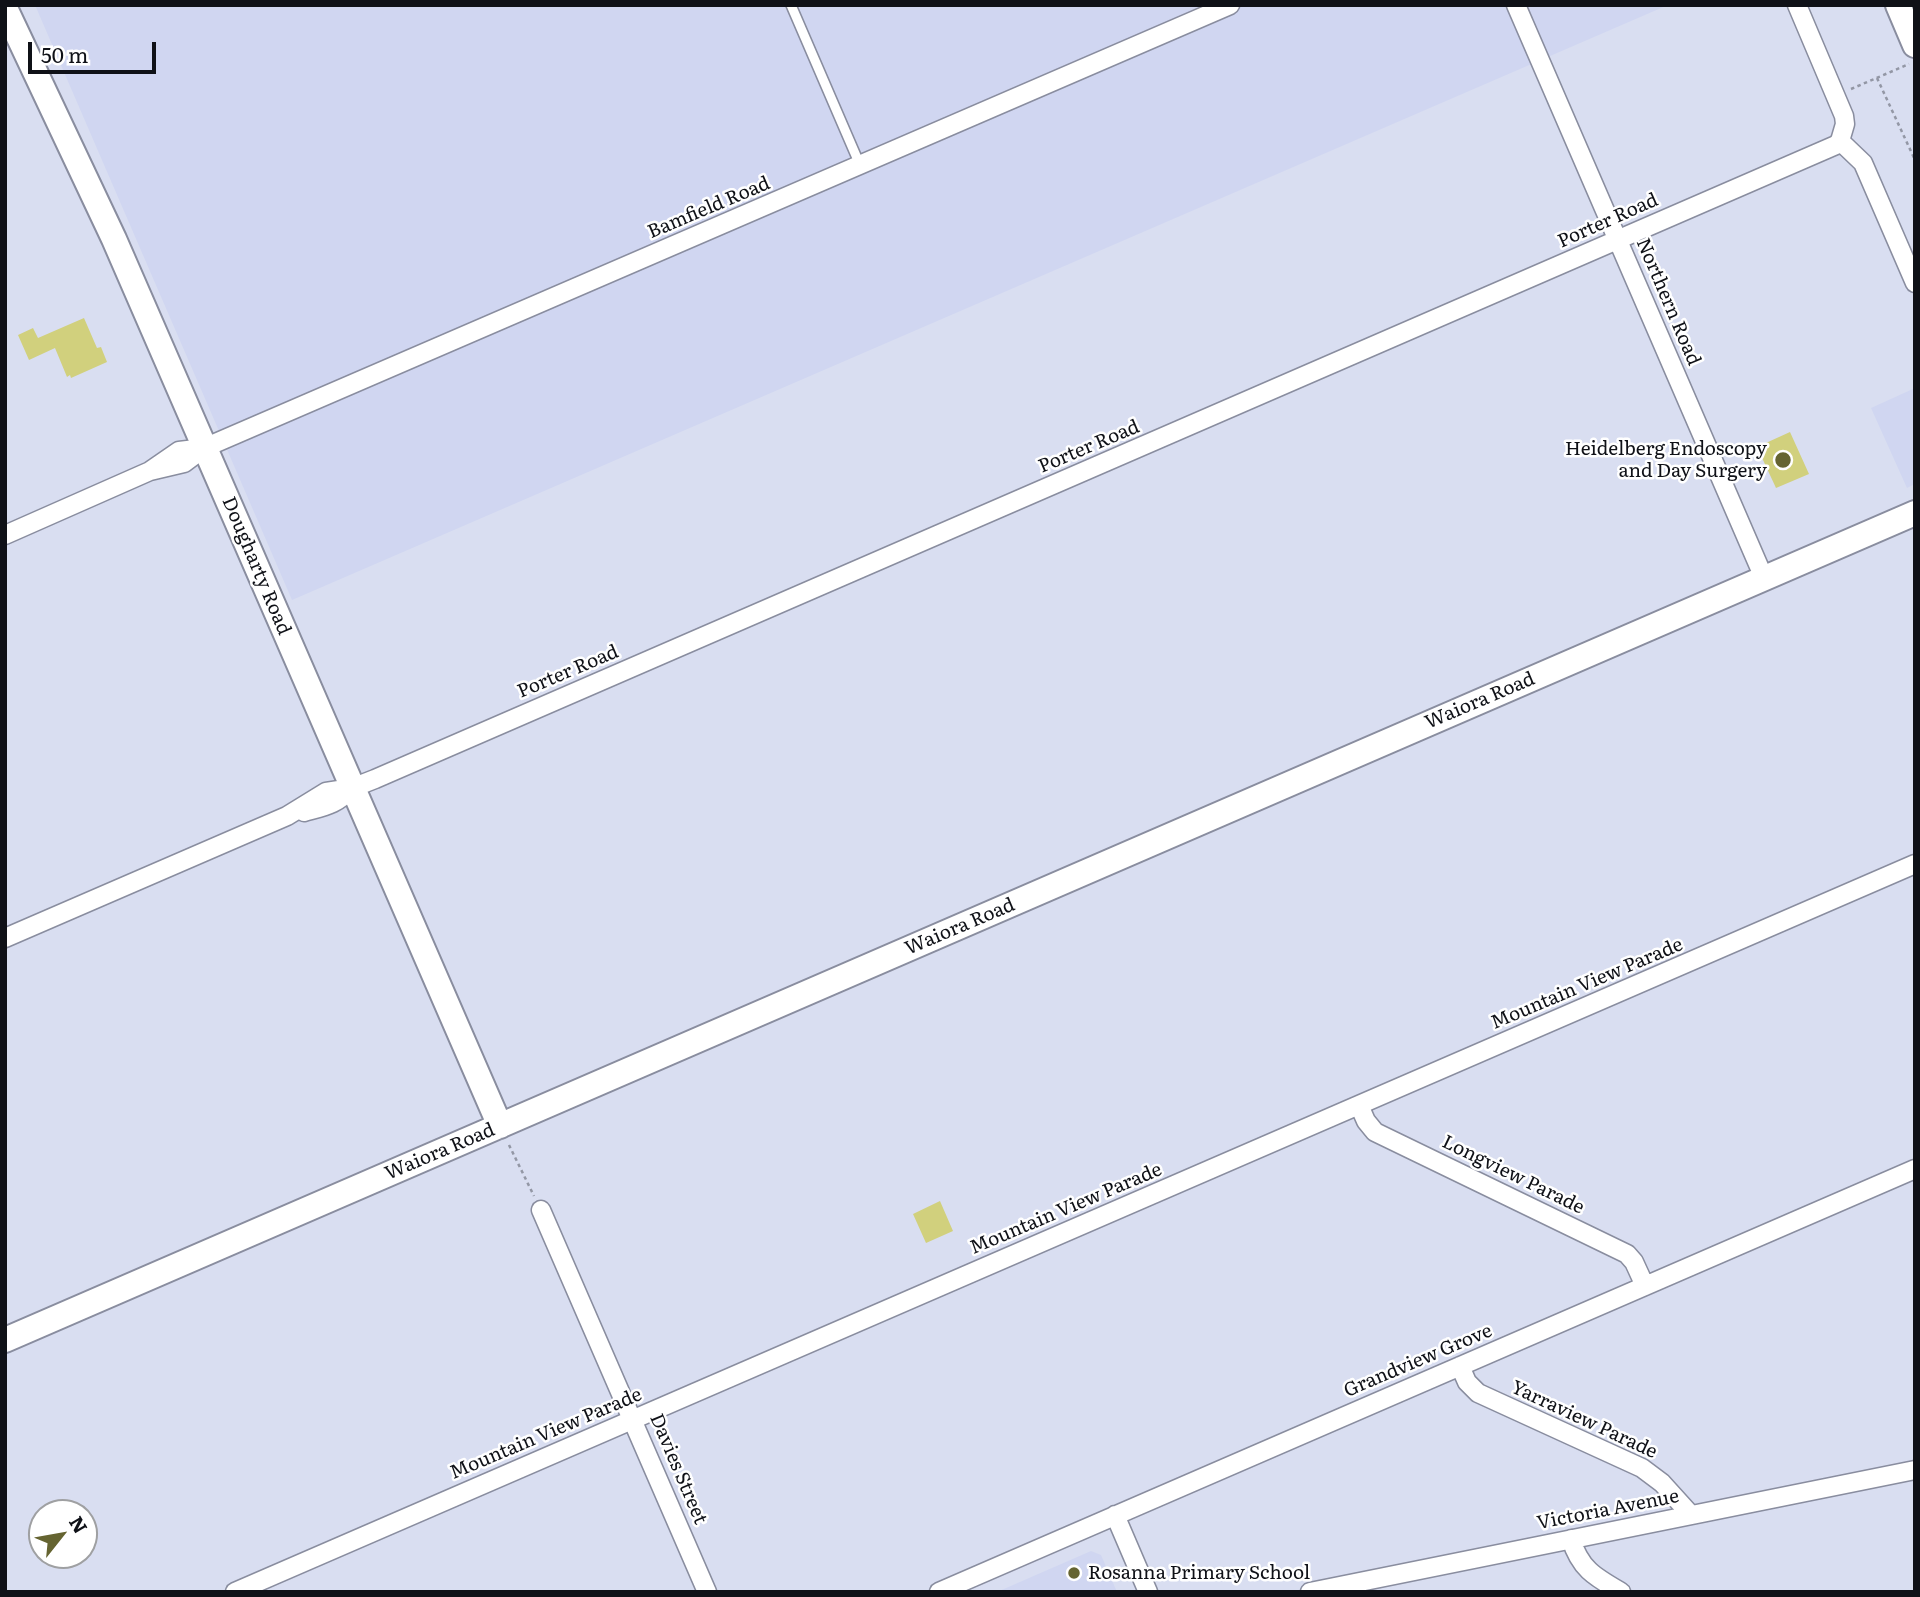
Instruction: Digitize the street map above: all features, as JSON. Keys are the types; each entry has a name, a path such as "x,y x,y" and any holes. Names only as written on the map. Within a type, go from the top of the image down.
{"main road":[{"path":"1898,5 1915,45"},
{"name":"Dougharty Road","path":"5,8 114,239 500,1126"},
{"name":"Waiora Road","path":"5,1340 1915,513"}],"street":[{"name":"Bamfield Road","path":"5,535 150,471 184,463 205,448 1230,5"},
{"name":"Northern Road","path":"1516,5 1764,578"},
{"path":"1797,5 1836,96 1845,124 1840,141 1863,163 1915,283"},
{"name":"Porter Road","path":"5,938 287,816 332,805 340,801 352,788 1618,240 1840,141"},
{"name":"Mountain View Parade","path":"235,1592 1915,864"},
{"name":"Longview Parade","path":"1359,1105 1366,1121 1375,1132 1627,1254 1634,1262 1645,1286"},
{"name":"Grandview Grove","path":"939,1592 1915,1169"},
{"name":"Davies Street","path":"541,1210 707,1592"},
{"name":"Yarraview Parade","path":"1460,1366 1467,1382 1478,1393 1653,1475 1690,1515"},
{"name":"Victoria Avenue","path":"1310,1592 1915,1470"},
{"path":"1115,1515 1149,1592"},
{"path":"1571,1539 1575,1553 1585,1569 1621,1592"}],"lane":[{"path":"792,5 860,166"}],"path":[{"path":"1836,96 1915,61"},
{"path":"1877,78 1915,160"},
{"path":"500,1126 541,1210"}],"shaded area":[{"path":"35,5 1668,5 292,600"},
{"path":"1915,388 1915,484 1907,488 1871,408"},
{"name":"Rosanna Primary School","path":"1091,1551 1101,1555 1117,1592 997,1592"}],"building":[{"path":"84,318 97,348 101,347 107,362 71,378 70,375 67,377 55,348 29,360 18,335 33,328 38,338"},
{"name":"Heidelberg Endoscopy and Day Surgery","path":"1790,432 1809,474 1776,488 1757,447"},
{"path":"940,1201 953,1231 926,1243 913,1214"}],"place":[{"name":"Heidelberg Endoscopy and Day Surgery","path":"1783,460"},
{"name":"Rosanna Primary School","path":"1074,1573"}]}
